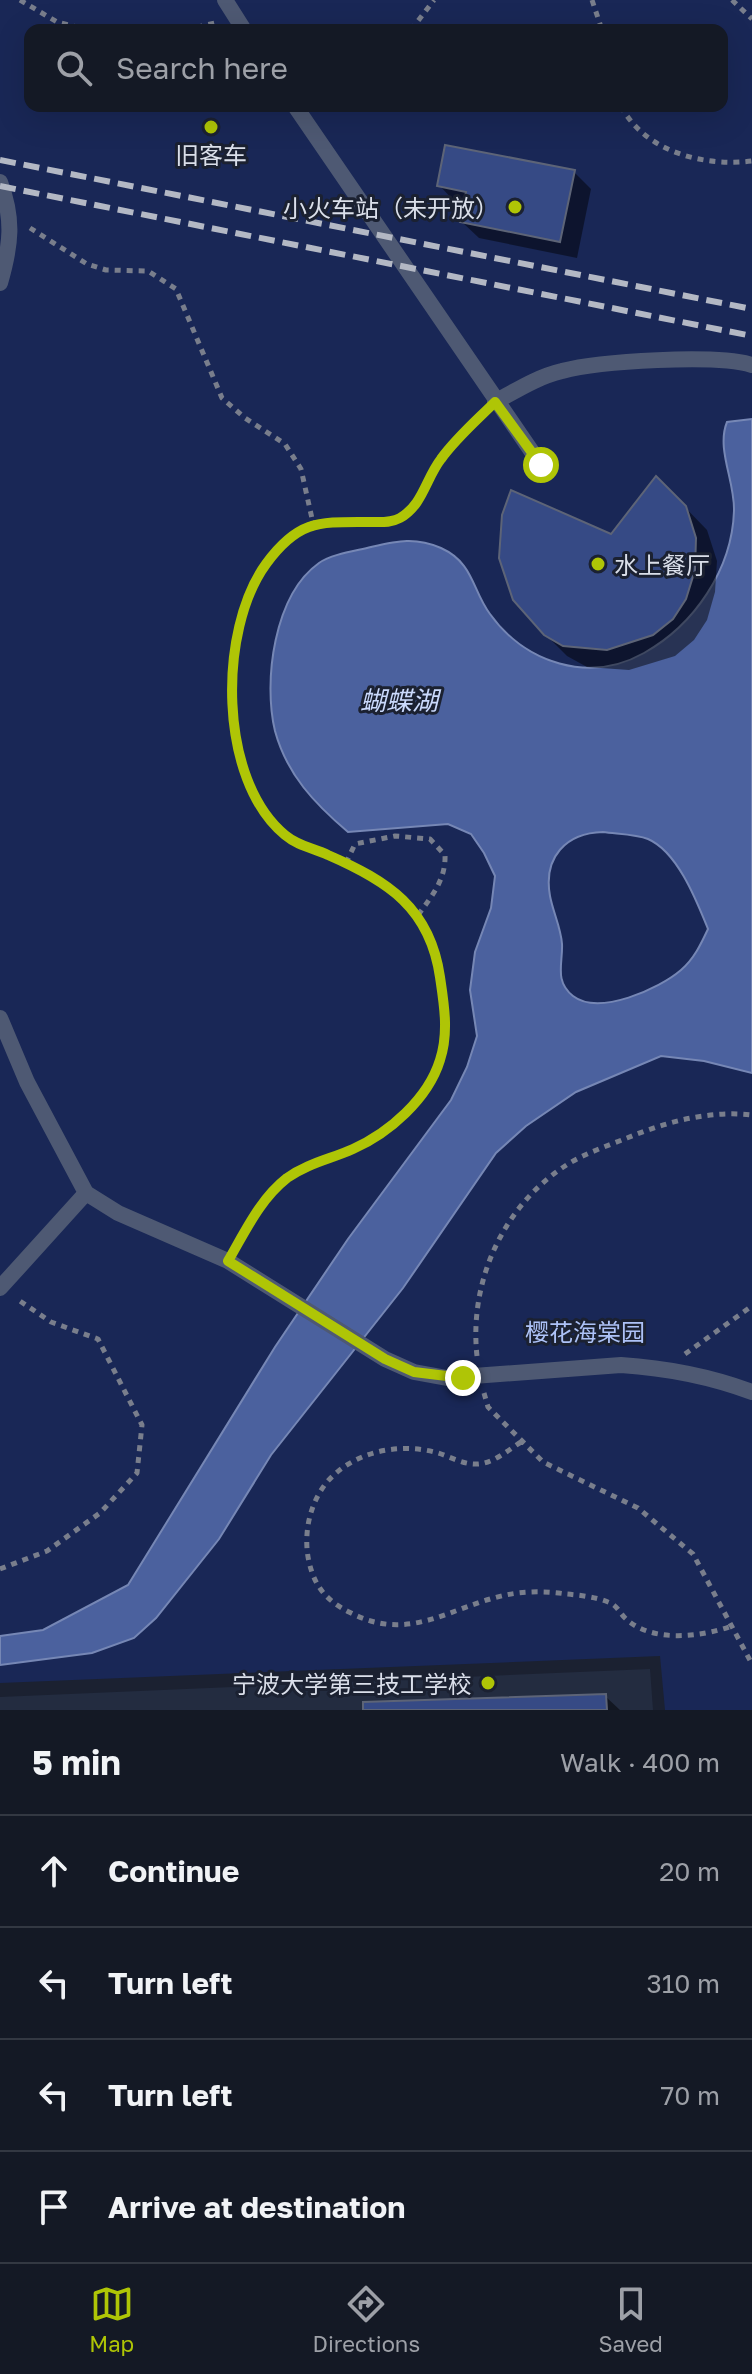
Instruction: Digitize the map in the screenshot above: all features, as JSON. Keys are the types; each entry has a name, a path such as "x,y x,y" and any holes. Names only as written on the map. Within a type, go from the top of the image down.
{"lane":[{"path":"225,0 240,24"},
{"path":"299,112 541,465"},
{"path":"0,182 11,211 8,256 0,283"},
{"path":"495,402 537,379 564,370 690,359 752,365"},
{"path":"0,1018 27,1082 86,1193 118,1213 228,1261 291,1297 385,1359 414,1372 447,1378 621,1365 666,1369 718,1379 752,1392"},
{"path":"2,1286 86,1193"}],"path":[{"path":"20,0 65,24"},
{"path":"416,24 434,0"},
{"path":"592,0 600,24"},
{"path":"732,0 752,19"},
{"path":"626,112 642,134 660,145 701,160 730,164 752,161"},
{"path":"11,211 42,239 87,264 106,270 148,271 176,289 222,398 245,418 285,444 301,469 313,523"},
{"path":"228,1261 263,1201 286,1179 307,1165 353,1149 383,1133 430,1082 441,1060 445,1005 437,958 418,915 388,886 346,863 299,845 283,833 266,812 240,753 233,718 232,675 252,586 267,562 294,534 313,523 388,522 401,518 419,501 446,452 495,402"},
{"path":"346,863 355,844 404,835 430,839 445,855 445,864 438,888 418,915"},
{"path":"0,1569 47,1551 100,1513 137,1473 142,1425 98,1339 51,1322 23,1306 2,1286"},
{"path":"666,1369 752,1306"},
{"path":"521,1442 483,1464 471,1464 418,1448 387,1448 361,1458 328,1481 317,1499 305,1534 317,1587 331,1602 357,1616 389,1625 413,1625 453,1615 506,1595 540,1592 607,1601 619,1609 626,1619 652,1632 703,1636 729,1627"}],"shaded area":[{"name":"宁波大学第三技工学校","path":"650,1669 653,1710 0,1710 0,1697"}],"green space":[{"name":"樱花海棠园","path":"0,0 752,0 752,1710 665,1710 660,1656 0,1683"}],"water":[{"name":"蝴蝶湖","path":"752,419 752,1073 704,1061 661,1056 576,1092 526,1126 496,1153 403,1288 271,1455 219,1539 156,1618 134,1638 92,1653 0,1665 0,1636 43,1630 128,1585 275,1347 348,1239 451,1100 467,1067 477,1036 470,990 475,952 491,908 495,876 471,834 448,824 348,832 304,788 280,747 270,688 276,640 291,596 304,577 330,557 390,543 423,542 441,548 460,561 490,614 521,645 560,664 602,667 623,662 644,653 679,627 707,594 718,574 732,533 734,511 724,443 727,422","holes":["590,833 632,835 659,845 685,879 708,929 690,961 671,977 628,998 598,1003 573,996 563,984 561,938 549,882 554,859 568,842"]}],"building":[{"name":"小火车站（未开放）","path":"445,145 575,170 560,242 460,222 466,192 437,186"},
{"name":"水上餐厅","path":"656,476 686,506 696,538 695,570 686,599 673,619 653,635 607,650 563,646 544,635 513,600 499,558 502,515 511,490 611,534"},
{"path":"606,1694 607,1710 363,1710 363,1702"}],"railway":[{"path":"0,160 752,309"},
{"path":"0,186 752,336"}],"place":[{"name":"旧客车","path":"211,127"},
{"name":"小火车站（未开放）","path":"515,207"},
{"name":"水上餐厅","path":"598,564"},
{"name":"宁波大学第三技工学校","path":"488,1683"}],"route":[{"path":"463,1378 414,1372 385,1359 291,1297 228,1261 263,1201 286,1179 307,1165 353,1149 383,1133 408,1110 430,1082 441,1060 445,1030 445,1005 437,958 418,915 388,886 319,850 299,845 283,833 266,812 240,753 233,718 232,675 243,612 252,586 267,562 294,534 313,523 388,522 401,518 419,501 446,452 495,402 541,465"}]}
